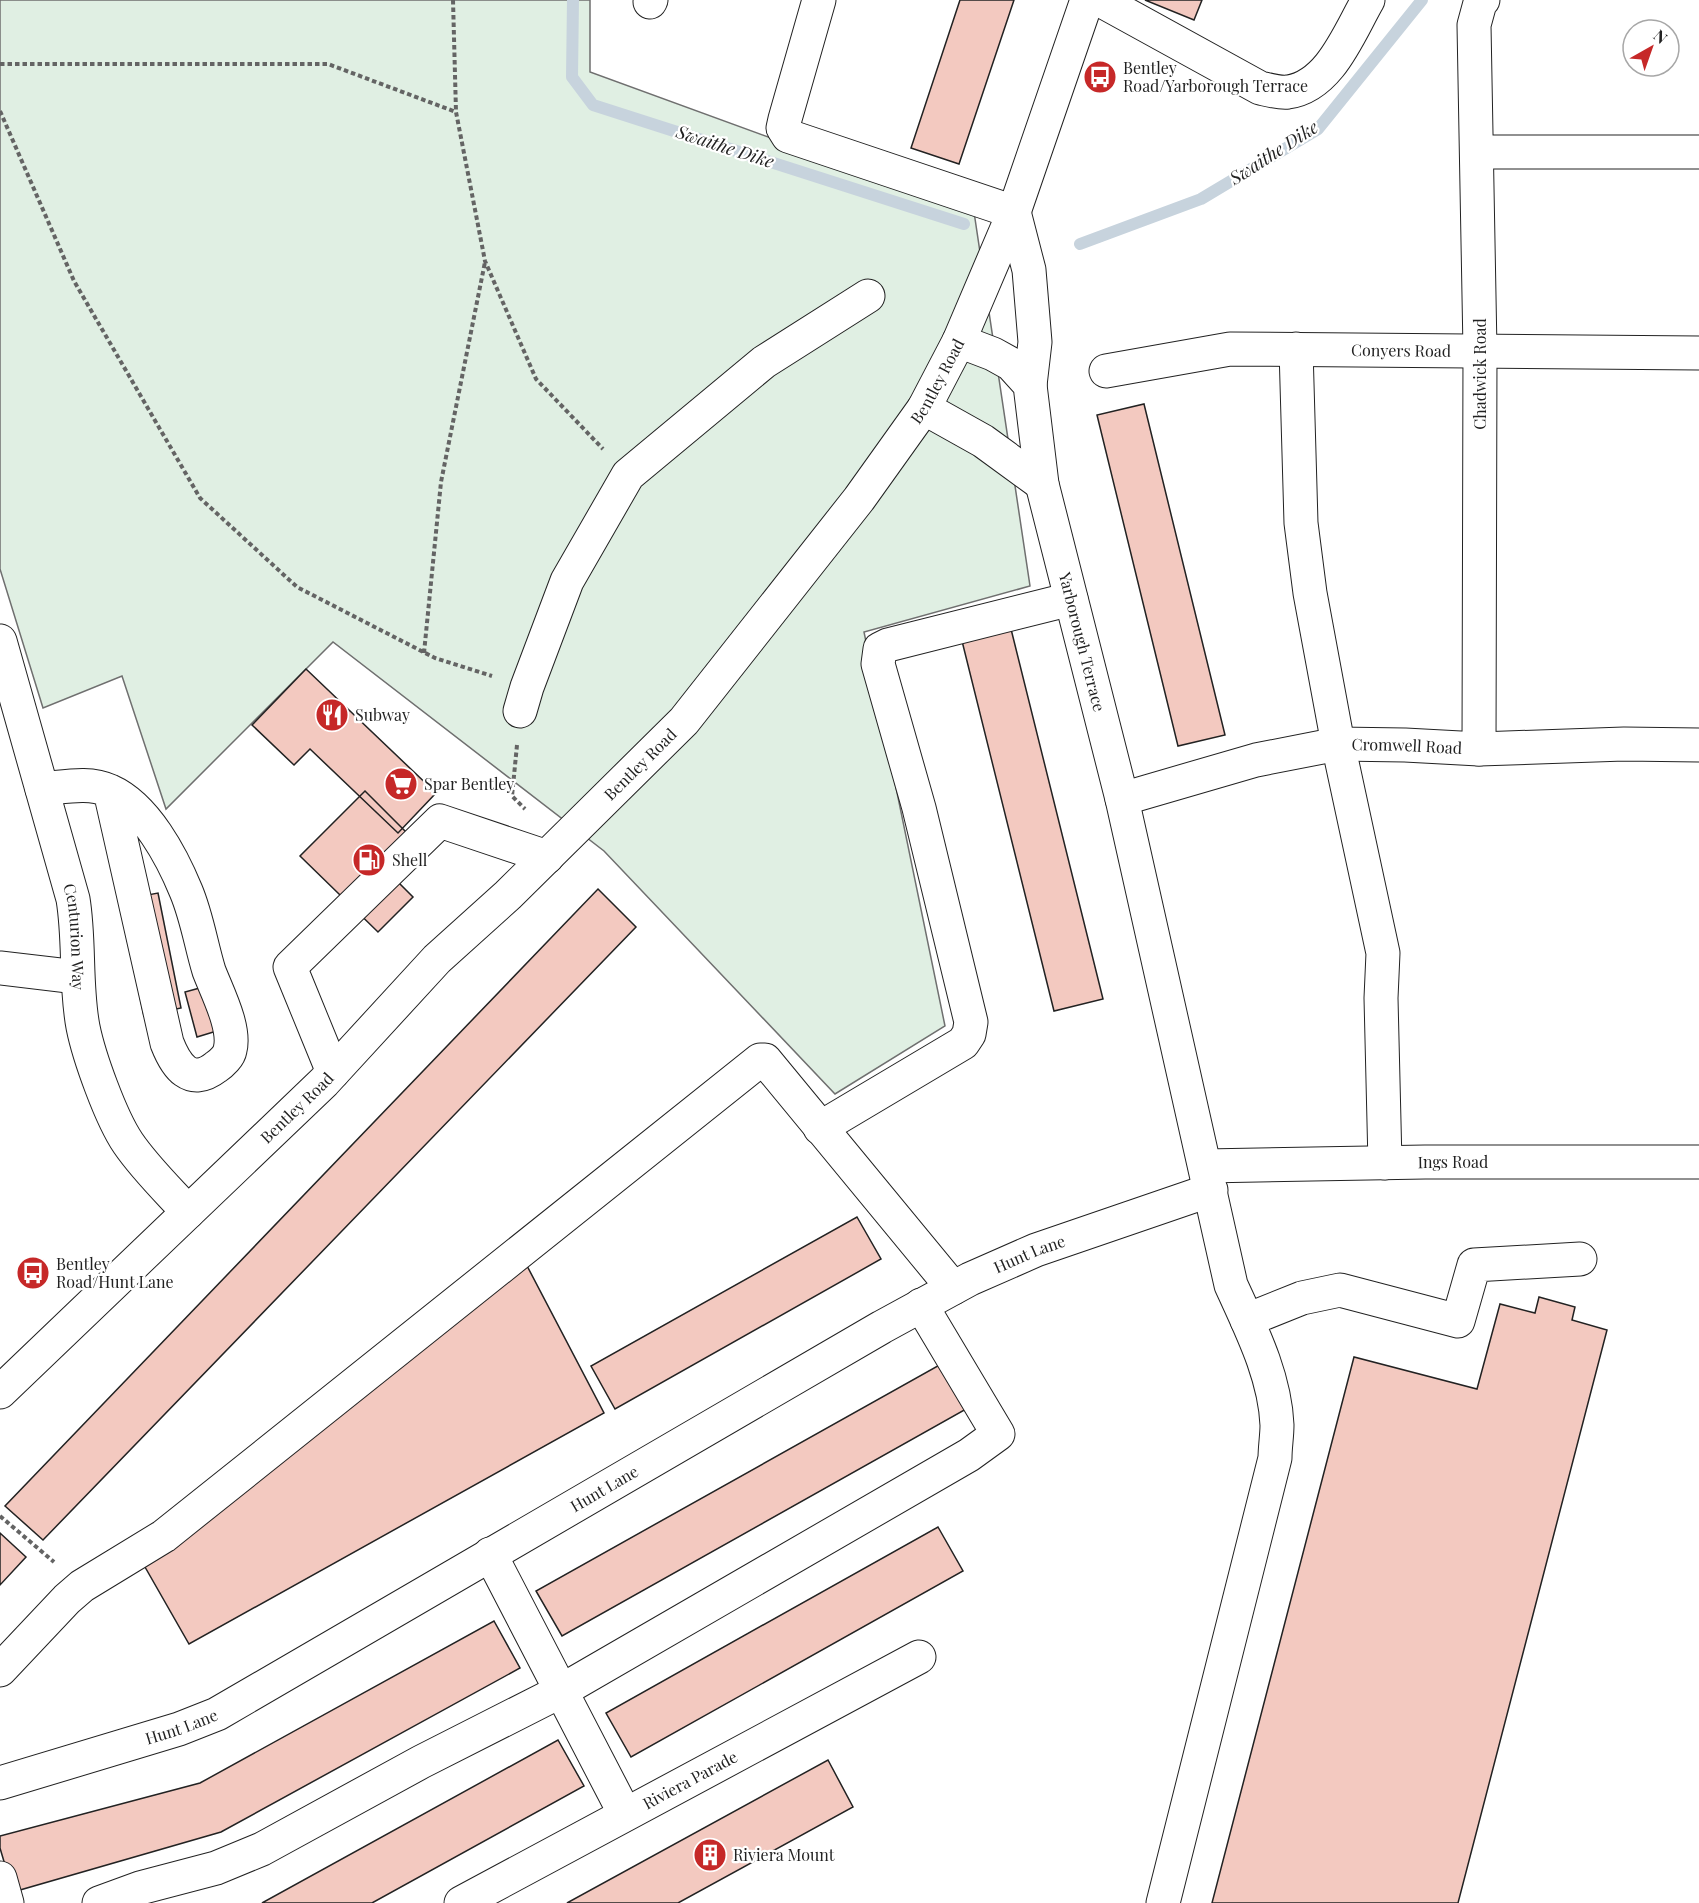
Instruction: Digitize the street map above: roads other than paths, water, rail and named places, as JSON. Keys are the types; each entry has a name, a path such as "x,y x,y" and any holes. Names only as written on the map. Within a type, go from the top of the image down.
{"main road":[{"path":"819,0 784,119 783,128 788,136 1014,212"},
{"name":"Bentley Road","path":"0,1392 333,1072 437,959 554,850 684,722 859,499 924,408 959,341 1014,212 1087,0"},
{"path":"1100,0 1260,88 1286,92 1309,86 1335,59 1368,0"},
{"name":"Chadwick Road","path":"1479,749 1480,350 1474,25 1480,3 1483,0"},
{"path":"1478,152 1699,152"},
{"name":"Yarborough Terrace","path":"1014,212 1029,270 1035,342 1030,385 1042,484 1122,799"},
{"path":"524,699 567,581 628,475 764,362 868,296"},
{"path":"959,341 993,354 1011,364 1030,385"},
{"name":"Conyers Road","path":"1106,371 1230,349 1699,354"},
{"path":"1296,349 1301,523 1310,593 1338,744 1383,953 1381,998 1385,1163"},
{"path":"924,408 982,441 1042,484"},
{"path":"820,1128 963,1043 969,1034 971,1022 919,808 878,664 880,649 888,645 1071,598"},
{"name":"Centurion Way","path":"0,640 74,899 78,926 77,977 83,1027 93,1060 112,1112 127,1141 188,1212"},
{"name":"Cromwell Road","path":"1122,799 1256,760 1338,744 1479,749 1624,744 1699,745"},
{"path":"42,789 83,785 110,791 136,809 159,837 187,892 209,969 230,1030 229,1054 208,1073 187,1074 174,1060 167,1043 110,791"},
{"path":"1122,799 1231,1285 1271,1384 1277,1425 1275,1458 1163,1903"},
{"path":"333,1072 290,967 440,821 554,850"},
{"path":"0,968 77,977"},
{"path":"0,1670 82,1586 164,1536 760,1060 765,1060 953,1288"},
{"name":"Ings Road","path":"1208,1178 1385,1163 1699,1162"},
{"name":"Hunt Lane","path":"0,1783 179,1729 217,1714 921,1305 1036,1250 1208,1178"},
{"path":"1247,1320 1302,1298 1340,1290 1458,1321 1474,1265 1580,1259"},
{"path":"99,1903 140,1888 216,1868 262,1849 421,1762 561,1690 969,1455 998,1434 921,1305"},
{"path":"490,1554 625,1814"},
{"name":"Riviera Parade","path":"461,1903 920,1657"},
{"path":"0,1878 7,1903"}],"waterway":[{"name":"Swaithe Dike","path":"573,0 572,77 593,105 964,224"},
{"name":"Swaithe Dike","path":"1080,244 1201,199 1318,129 1422,0"}],"place":[{"name":"Bentley Road/Yarborough Terrace","path":"1100,77"},
{"name":"Subway","path":"332,715"},
{"name":"Spar Bentley","path":"401,784"},
{"name":"Shell","path":"369,860"},
{"name":"Bentley Road/Hunt Lane","path":"33,1273"},
{"name":"Riviera Mount","path":"710,1855"}]}
